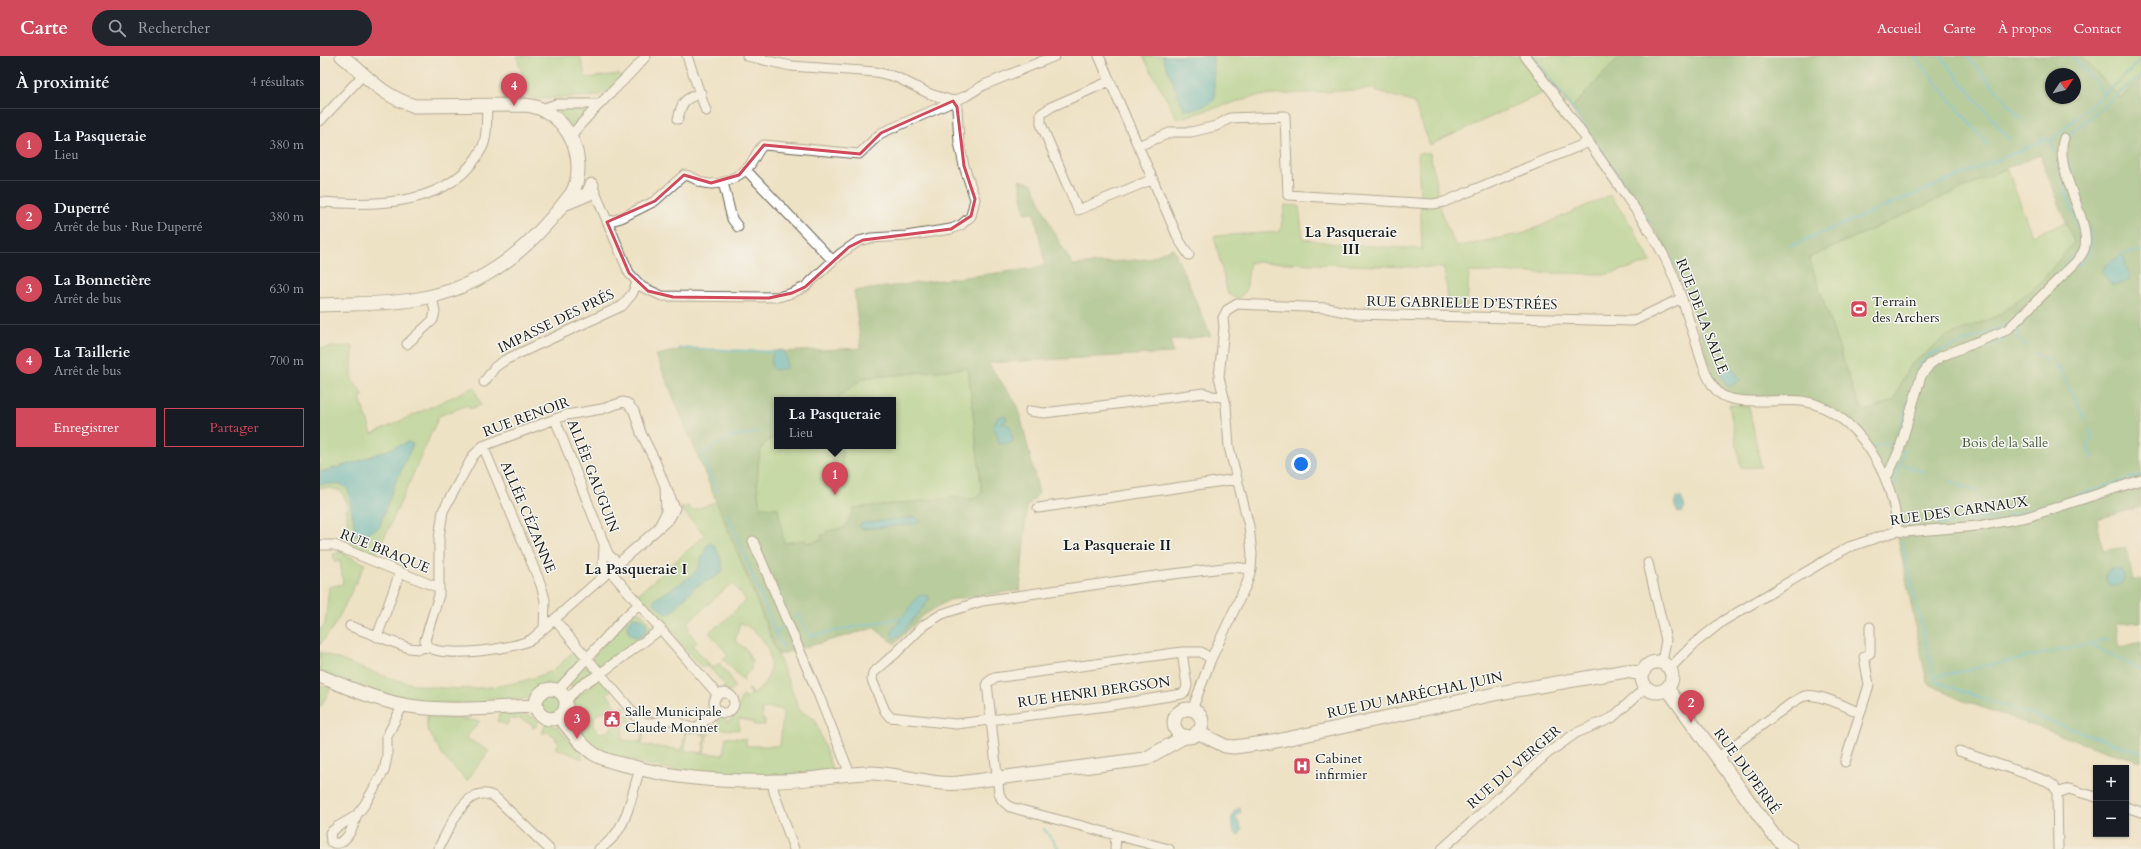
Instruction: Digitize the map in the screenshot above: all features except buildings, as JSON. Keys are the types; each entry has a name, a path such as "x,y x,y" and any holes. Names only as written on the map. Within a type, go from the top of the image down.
{"street":[{"path":"342,56 384,93 399,101 415,106 525,105 542,109 559,121 570,137 579,158 586,169 588,190 602,212 625,264 637,283 648,291 673,297 778,297 805,287 849,247 863,240 906,236 951,229 968,220 973,212 975,199 964,166 959,142 957,107 953,101 930,94 896,77 876,72 791,66 747,56"},
{"path":"570,137 598,104 630,76 646,56"},
{"path":"687,56 706,111"},
{"path":"607,222 621,218 655,201 684,174 704,182 723,182 746,170 764,145 859,154 881,133 966,96 984,85 1055,56"},
{"path":"1099,56 1179,240 1189,255"},
{"name":"RUE DE LA SALLE","path":"1525,56 1589,142 1663,254 1682,298 1700,355 1711,381 1719,393 1733,399 1801,401 1820,405 1840,416 1858,434 1874,456 1886,479 1893,506 1897,531"},
{"path":"320,121 363,75"},
{"path":"1110,81 1052,107 1041,114 1041,124 1078,210 1153,179"},
{"path":"678,119 681,106 687,98 701,93"},
{"path":"542,109 563,103 598,104"},
{"path":"320,202 371,203 403,201 427,194 444,186 465,170 482,147 487,106"},
{"path":"1138,146 1172,132 1191,132 1216,126 1230,118 1285,116 1288,195 1428,204 1444,202 1589,142"},
{"path":"1886,479 1899,451 1918,385 1924,370 1935,359 2007,330 2075,263 2084,250 2084,231 2062,154 2064,138"},
{"path":"320,305 403,301 432,296 475,281 505,263 535,238 562,205 576,184 579,170 579,158"},
{"path":"746,170 833,261"},
{"path":"723,182 732,219 738,227"},
{"path":"576,184 579,192 588,190"},
{"path":"562,205 588,190"},
{"name":"IMPASSE DES PRÉS","path":"484,382 495,367 505,360 622,306 632,294 637,283"},
{"path":"407,344 433,320 436,312 432,296"},
{"name":"RUE GABRIELLE D’ESTRÉES","path":"1220,384 1218,366 1224,327 1223,318 1227,310 1237,304 1327,308 1355,314 1633,321 1682,298"},
{"path":"1192,710 1211,659 1247,583 1251,569 1252,554 1248,526 1229,447 1226,405 1220,384 1212,386 1204,393"},
{"path":"1030,411 1044,413 1204,393 1212,396 1223,397"},
{"name":"RUE RENOIR","path":"427,646 425,640 440,588 439,538 443,511 473,456 483,446 555,419 619,403 630,405 634,411 641,433 655,461 665,486 670,507 670,518 618,563"},
{"name":"ALLÉE GAUGUIN","path":"555,419 608,554 618,563"},
{"name":"ALLÉE CÉZANNE","path":"483,446 541,585 545,600 544,629"},
{"path":"1038,508 1237,479"},
{"name":"RUE DES CARNAUX","path":"1666,665 1723,621 1849,547 1897,531 1905,532 2007,522 2051,511 2141,480"},
{"path":"753,541 819,696 850,774"},
{"name":"ALLÉE GAUGUIN","path":"602,578 604,543"},
{"name":"RUE BRAQUE","path":"320,545 334,545 440,588"},
{"path":"350,626 377,637 414,649 427,646 435,650 494,650 527,642 557,618 618,563"},
{"path":"1648,563 1666,640 1666,665 1673,680 1667,688 1659,692 1646,687 1642,680 1642,674 1649,664 1666,665"},
{"path":"990,720 949,724 890,717 884,711 872,677 877,668 896,653 932,619 972,604 1148,576 1232,567 1251,569"},
{"path":"610,571 718,695"},
{"path":"377,637 400,572"},
{"name":"ALLÉE CÉZANNE","path":"545,600 588,658 626,703 635,718 644,723 670,720 696,728 718,710"},
{"path":"561,696 549,690 541,693 538,698 537,706 540,713 545,717 552,718 559,716 564,710 561,696 588,658 622,620 639,604"},
{"path":"1845,762 1869,685 1864,657 1870,653 1870,627"},
{"path":"561,696 601,673 661,629"},
{"path":"1169,849 1010,807 1000,797 986,686 988,680 994,678 1182,652 1201,652 1211,659"},
{"name":"RUE HENRI BERGSON","path":"990,720 1182,694 1185,692 1187,686 1182,652"},
{"name":"RUE DU MARÉCHAL JUIN","path":"1186,733 1219,744 1234,747 1302,737 1392,715 1508,691 1626,671 1642,674"},
{"path":"320,676 403,705 452,710 537,706"},
{"name":"RUE DU VERGER","path":"1442,849 1548,753 1576,733 1612,718 1646,687"},
{"name":"RUE DUPERRÉ","path":"1667,688 1772,833 1782,843 1791,849"},
{"path":"729,694 733,704 729,711 724,712 718,710 714,702 718,695 729,694"},
{"path":"1718,758 1793,702 1804,696 1813,695 1860,713"},
{"path":"356,816 384,771 387,761 387,736 403,705"},
{"path":"559,716 578,739 595,754 640,769 695,778 738,781 772,781 850,774 884,773 953,784 1152,756 1186,733 1201,727 1199,715 1192,710 1184,709 1177,714 1174,720 1186,733"},
{"path":"1959,751 2047,781 2054,786 2057,793 2058,849"},
{"path":"599,849 615,836 625,821 640,769"},
{"path":"772,781 774,792 794,849"},
{"path":"2057,793 2069,789 2093,796"},
{"path":"438,849 467,800 481,794 489,794 496,798 549,849"},
{"path":"2129,808 2141,812"},
{"path":"1115,849 1116,835"}],"highlighted area":[{"path":"953,101 957,107 964,166 975,199 971,216 951,229 863,240 849,247 805,287 792,293 769,298 673,297 648,291 629,273 607,222 655,201 684,175 711,183 739,175 764,145 860,154 881,133"}],"green space":[{"path":"517,56 580,56 586,78 619,74 622,79 608,91 597,96 535,99 528,96"},
{"path":"1143,56 1521,56 1547,91 1430,145 1414,103 1372,89 1257,96 1177,119"},
{"path":"1531,56 1620,56 1571,109"},
{"name":"Bois de la Salle","path":"1620,56 2081,56 2120,98 2141,78 2141,507 2097,519 2103,551 2126,547 2133,580 2141,579 2141,622 2116,624 2120,647 2141,642 2141,761 2108,752 1961,700 1927,683 1886,479 1864,442 1820,405 1733,399 1719,393 1688,299 1676,269 1653,227 1627,187 1571,109","holes":["2040,155 2074,242 2038,285 1997,316 1947,336 1909,366 1894,400 1864,412 1854,393 1809,258 2007,168"]},
{"path":"2081,56 2141,56 2141,78 2120,99"},
{"path":"559,108 591,108 572,128 558,113"},
{"path":"1418,153 1430,153 1442,215 1456,247 1525,233 1610,195 1633,228 1651,262 1608,274 1469,272 1467,306 1449,307 1444,268 1250,262 1246,291 1238,299 1228,294 1214,236 1280,232 1285,205 1299,206 1303,239 1337,244 1422,249"},
{"path":"2007,168 2032,235 2066,223 2075,242 2038,285 1997,316 1947,336 1909,366 1894,400 1864,413 1854,393 1809,258"},
{"path":"1019,180 1032,183 1053,231 1073,265 1147,259 1173,248 1211,336 1171,340 1173,353 988,363 1018,406 1039,493 1027,507 1020,590 949,600 921,617 895,644 874,628 778,655 656,355 689,348 778,352 861,348 854,291 1036,268 1045,263 1034,212 1025,213","holes":["968,368 982,493 972,499 958,497 854,508 845,528 826,531 827,534 821,535 822,540 806,543 806,540 784,543 778,508 761,507 758,494 758,469 760,453 766,442 774,438 774,397 839,397 863,378"]},
{"path":"353,346 352,380 364,395 360,398 372,434 474,387 481,405 470,409 468,405 439,416 375,556 349,546 346,500 341,491 330,488 320,488 320,348"},
{"path":"968,368 982,493 972,499 958,497 845,528 827,531 827,534 822,540 806,543 805,540 784,543 765,516 760,506 758,468 762,447 770,439 774,438 774,449 831,449 835,473 842,464 842,449 896,449 896,397 838,397 863,378"},
{"path":"1729,405 1749,406 1761,467 1741,468"},
{"path":"831,449 842,449 842,464 835,473"},
{"path":"717,501 800,711 815,719 833,772 781,776 685,773 607,755 589,744 571,721 570,701 578,692 582,693 594,684 595,679 599,678 612,689 607,694 618,708 624,706 626,709 620,713 619,711 612,714 611,712 601,712 595,716 593,726 600,733 609,731 614,723 622,720 621,717 629,714 631,722 624,722 622,740 641,742 643,727 637,726 650,727 645,727 642,745 682,750 685,732 679,731 683,729 693,733 686,732 685,751 703,753 705,735 699,734 703,732 710,734 707,735 704,753 723,755 726,737 746,739 746,746 780,746 783,714 781,709 762,708 762,720 765,720 765,725 754,725 754,722 739,719 739,730 715,729 714,727 720,721 716,717 718,715 724,716 727,722 733,719 732,717 738,710 741,698 744,696 746,699 751,695 747,690 750,689 752,695 762,687 768,677 770,667 770,656 760,636 740,623 735,641 746,649 752,661 751,670 743,678 745,682 723,659 728,655 709,632 718,625 719,626 746,600 732,583 687,623 690,627 688,630 697,642 693,646 713,668 719,663 731,678 734,688 730,692 720,690 725,685 708,666 701,667 678,641 676,632 671,636 637,595 705,535 680,508 688,506 693,511"},
{"path":"340,552 365,564 336,623 320,645 320,629 325,624 329,587 343,584 340,561 335,562 333,554"},
{"path":"638,611 641,612 653,627 652,631 604,667 599,666 593,658 613,633"},
{"path":"574,650 581,655 581,659 556,686 546,686 529,698 489,705 404,701 320,672 320,652 375,673 409,683 444,688 480,688 516,683 549,672 559,665"},
{"path":"584,667 590,667 592,670 592,675 573,689 569,684"},
{"path":"320,685 331,688 320,708"},
{"path":"551,694 558,697 561,704 558,711 551,714 544,711 541,704 544,697"},
{"path":"516,711 539,720 536,727 532,728 533,725 518,718 516,720 510,718 507,725 497,721 501,712"},
{"path":"427,715 480,721 466,738 489,751 467,781 444,758 427,728"},
{"path":"546,722 555,727 559,726 559,729 582,754 582,759 556,748 559,742 555,740 556,737 545,731 544,734 542,733"}],"water":[{"path":"1162,56 1213,56 1215,99 1201,107 1184,109"},
{"path":"2123,254 2130,279 2121,284 2111,284 2103,272 2104,267"},
{"path":"774,351 785,351 787,368 774,370 772,369 771,364"},
{"path":"1729,365 1741,379 1732,386 1728,386 1719,369"},
{"path":"1005,416 1007,420 1000,423 1010,425 1013,441 1011,443 999,444 997,434 993,427 998,417"},
{"path":"408,442 413,444 394,486 379,528 367,533 364,540 356,536 348,489 340,484 320,484 320,472 356,462"},
{"path":"1677,497 1681,497 1685,507 1682,513 1678,512 1675,507"},
{"path":"915,517 918,518 920,522 915,524 864,529 859,527 861,523"},
{"path":"713,544 717,550 723,571 717,576 695,587 671,613 665,614 654,603 654,600 690,577 697,570 707,545"},
{"path":"2115,568 2121,571 2124,577 2121,583 2115,586 2109,583 2106,577 2109,571"},
{"path":"919,595 929,596 929,600 903,632 893,640 892,631"},
{"path":"637,617 644,620 647,627 644,634 637,637 630,634 627,627 630,620"},
{"path":"1240,808 1241,812 1236,817 1242,830 1239,835 1234,833 1232,826 1232,815"}],"waterway":[{"path":"1533,56 1566,99 1649,222"},
{"path":"1914,56 1988,145"},
{"path":"1940,56 2009,139"},
{"path":"1967,56 2023,121"},
{"path":"2072,56 2105,94"},
{"path":"2051,143 2063,129 2129,72 2140,59"},
{"path":"2067,141 2072,132 2141,75"},
{"path":"1790,246 2043,141 2040,136"},
{"path":"2043,141 2049,138 2054,151"},
{"path":"2067,159 2079,198"},
{"path":"2057,162 2080,233"},
{"path":"2078,265 2087,256 2091,249 2091,240 2088,228"},
{"path":"2123,254 2141,251"},
{"path":"1667,252 1676,269"},
{"path":"2049,283 2077,253"},
{"path":"1889,462 1919,366 1928,356 2007,325"},
{"path":"1952,357 1997,343 2003,340 2018,325"},
{"path":"2016,328 2018,331 2016,337 2027,346"},
{"path":"679,348 774,352"},
{"path":"2035,353 2046,361"},
{"path":"2054,364 2059,368 2085,419"},
{"path":"2089,428 2092,437 2088,446 2093,458"},
{"path":"717,492 702,454 730,437 759,432"},
{"path":"1872,446 1894,443"},
{"path":"1894,486 1904,450"},
{"path":"1904,465 1924,472"},
{"path":"2006,516 2038,508 2141,475"},
{"path":"1950,482 1976,491"},
{"path":"728,515 776,633 783,627"},
{"path":"1937,525 1998,518"},
{"path":"1902,542 1936,682 2141,753"},
{"path":"794,619 799,614 809,636 905,617"},
{"path":"776,633 783,647"},
{"path":"2090,644 2107,639"},
{"path":"1934,677 2089,644 2141,670"},
{"path":"1044,829 1059,849"}],"place":[{"name":"La Taillerie","path":"514,106"},
{"name":"Terrain des Archers","path":"1859,309"},
{"name":"La Pasqueraie","path":"835,495"},
{"name":"Salle Municipale Claude Monnet","path":"612,719"},
{"name":"Duperré","path":"1691,723"},
{"name":"La Bonnetière","path":"577,739"},
{"name":"Cabinet infirmier","path":"1302,766"}],"district":[{"name":"La Pasqueraie III","path":"1351,240"},
{"name":"La Pasqueraie II","path":"1117,545"},
{"name":"La Pasqueraie I","path":"636,569"}]}
